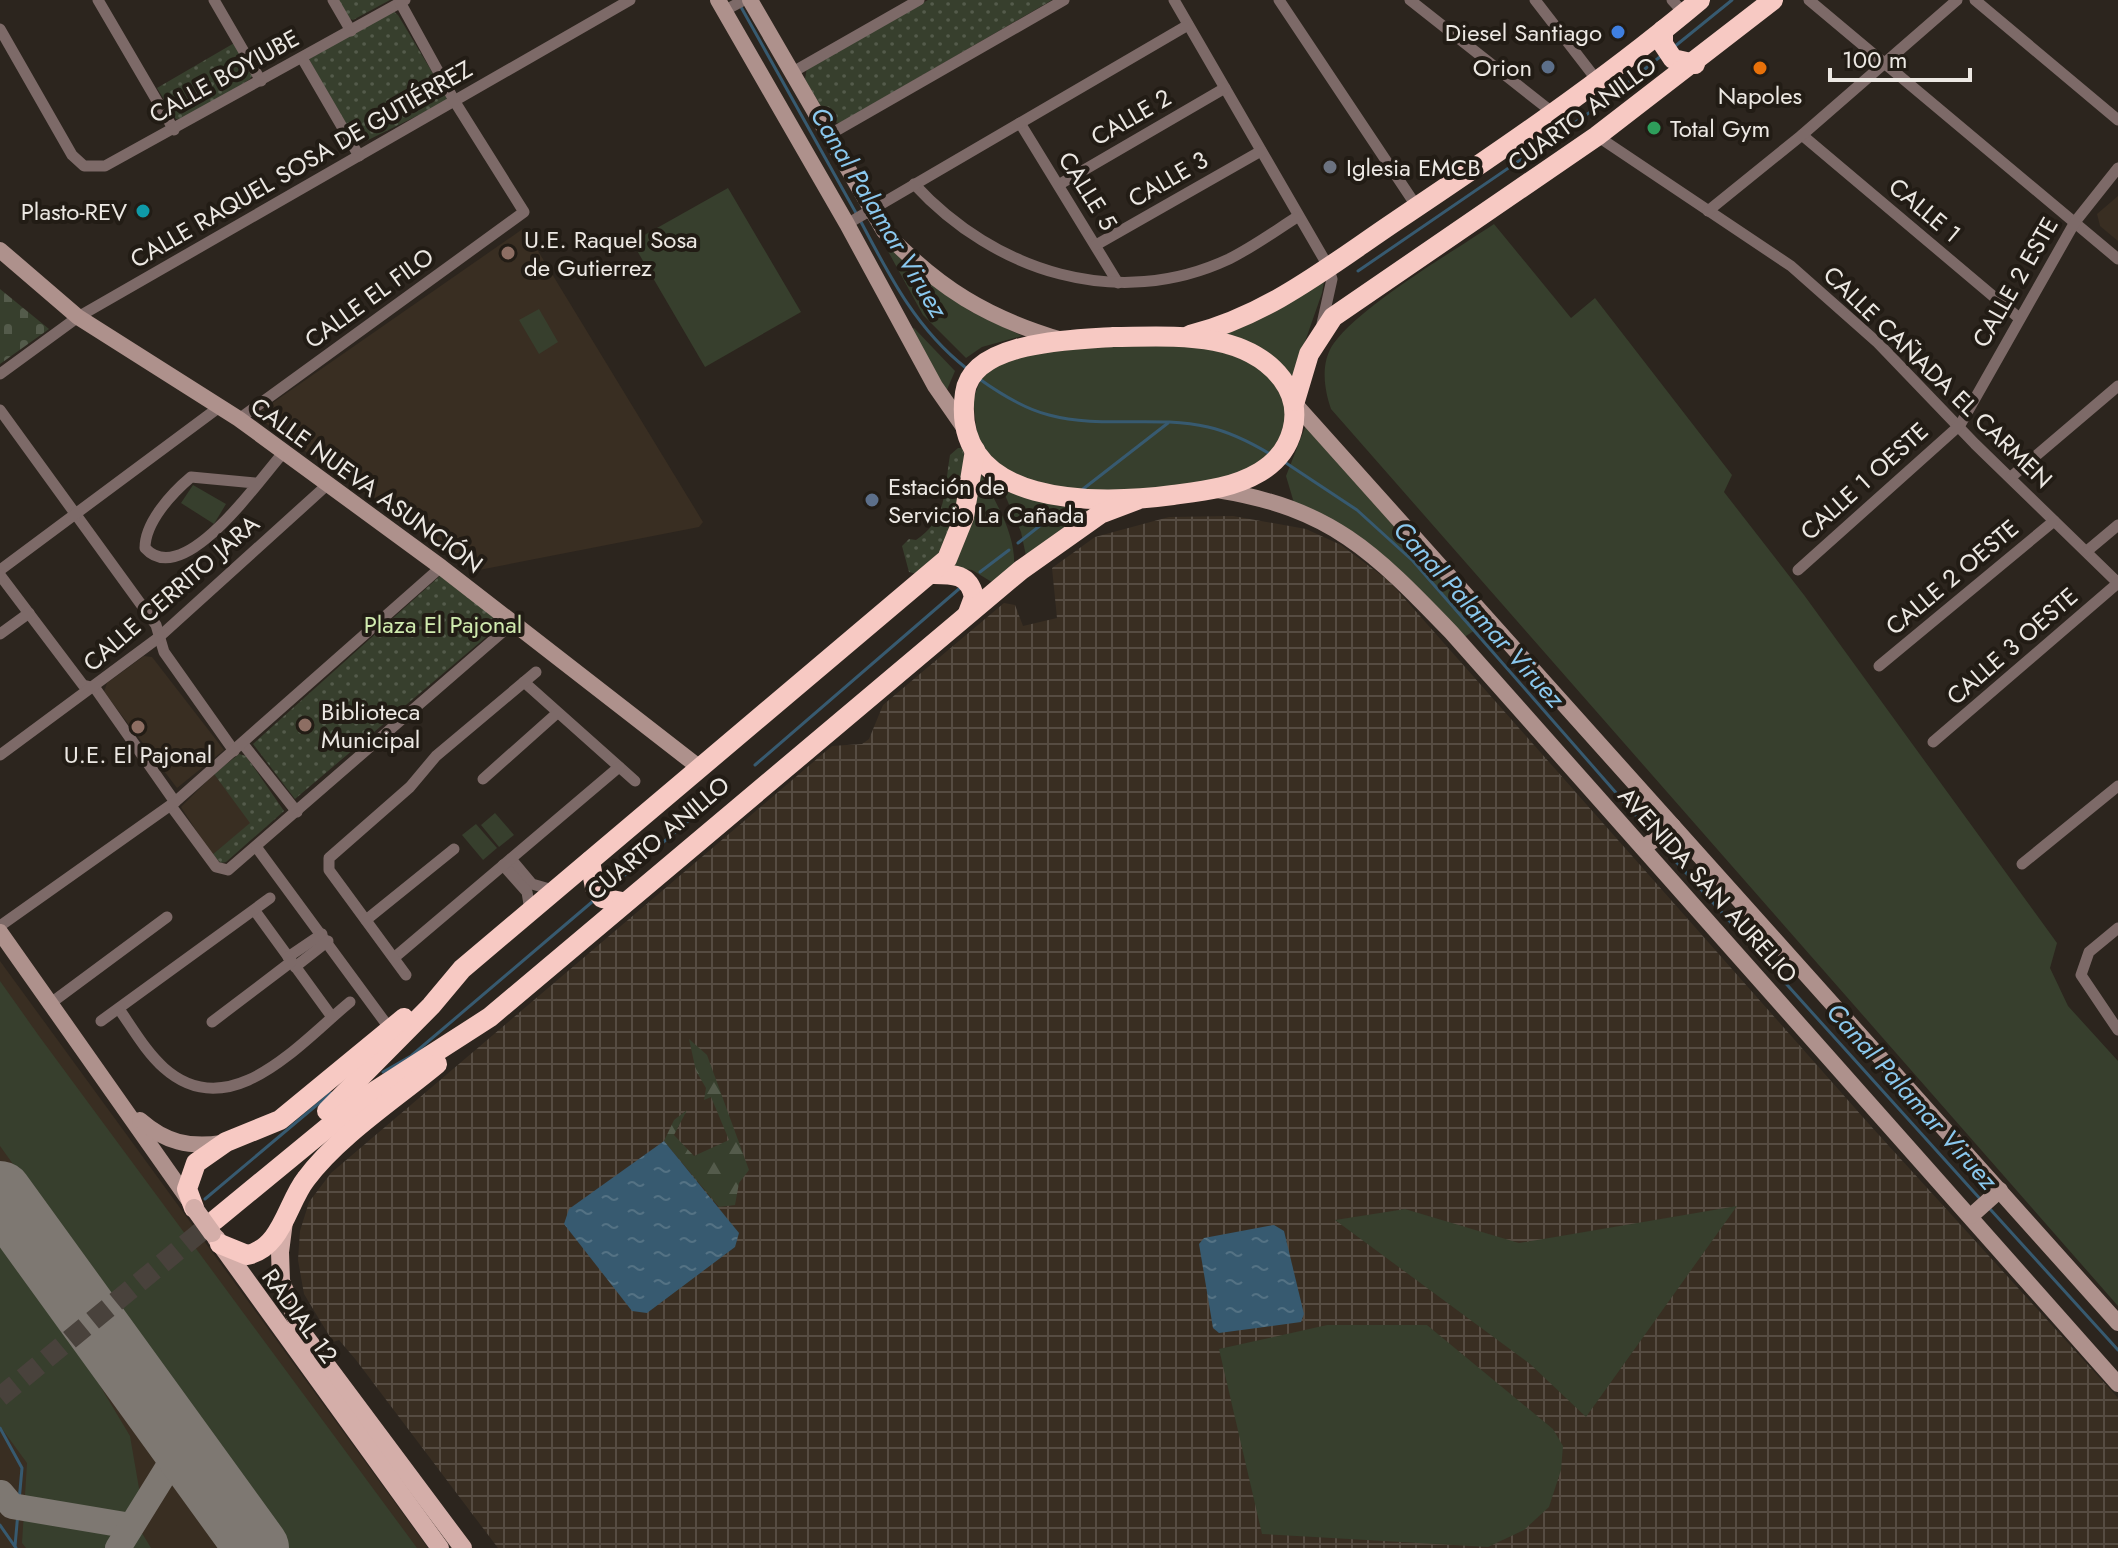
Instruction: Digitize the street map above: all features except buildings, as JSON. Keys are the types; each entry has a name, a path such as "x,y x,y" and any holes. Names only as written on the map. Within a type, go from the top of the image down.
{"highway":[{"name":"CUARTO ANILLO","path":"1178,338 1253,314 1302,286 1552,112 1641,46 1695,64 1773,0"},
{"name":"CUARTO ANILLO","path":"1214,490 1246,479 1281,454 1294,427 1295,402 1320,332 1347,307 1597,136 1667,55 1686,4"},
{"path":"1064,340 1178,338 1227,344 1247,350 1279,375 1295,402"},
{"name":"CUARTO ANILLO","path":"210,1223 341,1099 462,969 947,559 957,539 967,502 971,441 966,388 973,373 984,362 1021,348 1064,340"},
{"path":"971,441 993,470 1036,491 1087,501 1137,500 1214,490"},
{"name":"CUARTO ANILLO","path":"210,1223 361,1100 490,1017 622,902 968,613 1069,534 1100,514 1137,500"},
{"path":"931,574 952,573 968,581 974,597 968,613"},
{"path":"590,861 595,888 602,898 622,902"},
{"path":"462,969 280,1120 226,1142 196,1163 188,1177 187,1189 235,1253 257,1253 285,1219 306,1179 320,1164 490,1017"}],"main road":[{"path":"746,0 827,136 867,212 909,258 947,289 1010,324 1064,340"},
{"path":"724,7 850,222 935,386 971,441"},
{"name":"CALLE NUEVA ASUNCIÓN","path":"0,250 78,317 239,419 441,567 700,768"},
{"name":"AVENIDA SAN AURELIO","path":"1295,402 1669,830 1996,1194 2118,1323"},
{"name":"AVENIDA SAN AURELIO","path":"1214,490 1288,506 1339,531 1387,565 1647,846 1974,1213 2118,1384"},
{"path":"1647,846 1669,830"},
{"name":"RADIAL 12","path":"0,929 440,1548"},
{"name":"RADIAL 12","path":"127,1109 167,1139 200,1146 226,1142"},
{"path":"1974,1213 1996,1194"},
{"name":"RADIAL 12","path":"285,1219 280,1252 281,1281 301,1331 463,1548"}],"street":[{"path":"98,0 174,130"},
{"path":"214,0 261,81"},
{"path":"333,0 351,31"},
{"name":"CALLE RAQUEL SOSA DE GUTIÉRREZ","path":"0,374 78,317 630,0"},
{"path":"724,7 746,0"},
{"path":"791,73 919,0"},
{"path":"827,136 1064,0"},
{"path":"1174,0 1219,91 1328,266 1332,279 1320,332"},
{"path":"1279,0 1417,207"},
{"path":"1410,0 1552,112"},
{"path":"1535,0 1596,79"},
{"path":"1809,0 1883,66 2118,259"},
{"path":"1708,211 1802,135 1957,0"},
{"path":"1975,0 2118,120"},
{"path":"402,1 455,102"},
{"name":"CALLE BOYIUBE","path":"0,29 72,155 84,166 105,166 402,1"},
{"path":"850,222 1188,25"},
{"path":"302,58 359,156"},
{"name":"CALLE 2","path":"1060,184 1219,91"},
{"name":"CALLE EL FILO","path":"239,419 524,212 455,102"},
{"name":"CALLE 5","path":"1020,123 1118,283"},
{"name":"CALLE 1","path":"1802,135 2019,318"},
{"name":"CALLE CAÑADA EL CARMEN","path":"1597,136 1791,266 1878,343 1975,444 2118,583"},
{"name":"CALLE 3","path":"1096,245 1256,154"},
{"name":"CALLE 2 ESTE","path":"1960,425 2075,222 2118,168"},
{"path":"914,184 956,225 1005,256 1060,275 1118,283 1174,278 1228,259 1297,217"},
{"path":"2011,477 2118,386"},
{"path":"218,408 74,513 0,572 83,685 95,688 216,867 228,870 257,848 514,622"},
{"path":"0,410 156,625 158,638 239,748 297,812"},
{"name":"CALLE 1 OESTE","path":"1798,570 1960,425"},
{"path":"255,483 191,477 152,524 145,535 145,548 153,557 166,559 199,544 218,530 284,452"},
{"name":"CALLE CERRITO JARA","path":"0,755 95,688 158,638 327,485"},
{"name":"CALLE 2 OESTE","path":"1879,666 2054,521"},
{"path":"2087,551 2118,525"},
{"path":"0,929 173,804 441,567"},
{"name":"CALLE 3 OESTE","path":"1933,742 2118,583"},
{"path":"0,634 29,613"},
{"path":"406,975 329,870 329,858 410,787 436,756 536,672"},
{"path":"524,682 556,714 635,781"},
{"path":"483,779 556,714"},
{"path":"395,957 619,767"},
{"path":"2022,864 2118,786"},
{"path":"257,848 390,1029"},
{"path":"366,920 454,849"},
{"path":"507,862 532,884 556,890"},
{"path":"507,862 527,892 532,909 527,914"},
{"path":"101,1021 270,898"},
{"path":"255,911 332,1017"},
{"path":"51,1003 167,917"},
{"path":"2118,928 2089,952 2082,967 2084,982 2118,1030"},
{"path":"212,1022 325,938"},
{"path":"119,1009 150,1053 174,1076 189,1085 222,1089 253,1081 350,1002"}],"shaded area":[{"path":"2118,196 2118,241 2100,226 2097,214"},
{"path":"524,228 703,522 699,527 474,571 257,417 258,413"},
{"path":"1233,516 1306,529 1341,545 1389,581 1869,1124 2118,1398 2118,1548 498,1548 356,1360 339,1340 333,1342 304,1294 298,1260 300,1231 309,1202 331,1173 832,746 862,744 869,739 883,705 1004,603 1015,605 1023,626 1057,618 1052,568 1095,537 1169,517"},
{"path":"144,656 152,657 224,750 177,788 104,692 107,683"},
{"path":"214,774 251,823 212,855 181,807"},
{"path":"0,961 428,1548 0,1548"}],"green space":[{"path":"337,0 390,0 353,20 348,18"},
{"path":"928,0 1052,0 840,123 830,122 805,79 807,68"},
{"path":"393,11 447,97 445,102 356,146 309,59"},
{"path":"236,42 252,76 250,79 185,120 176,119 157,88"},
{"path":"728,188 801,312 705,367 632,242"},
{"path":"1494,224 1571,318 1595,298 1732,475 1724,492 1804,595 2057,943 2050,968 2068,1006 2118,1061 2118,1306 1331,409 1325,376 1327,359 1334,343 1347,328 1386,296"},
{"path":"884,244 970,311 1022,336 982,347 966,358 923,315"},
{"path":"1325,276 1292,379 1260,349 1218,334"},
{"path":"0,289 49,329 0,364"},
{"path":"539,309 558,342 539,354 519,320"},
{"path":"914,328 955,371 946,392 911,329"},
{"path":"1100,342 1207,347 1262,366 1284,400 1287,418 1281,442 1269,458 1231,478 1141,494 1038,486 993,463 977,434 973,399 985,369 1026,355"},
{"path":"1306,425 1484,624 1463,638 1390,561 1355,533 1294,503 1286,476"},
{"path":"963,448 962,487 948,546 934,563 917,574 909,572 902,546 909,539 916,540 934,523 943,502 950,455"},
{"path":"979,470 1008,530 1014,556 1014,569 995,584 972,570 950,566"},
{"path":"193,485 226,504 214,524 181,503"},
{"path":"1001,486 1058,506 1096,512 1026,556 1021,532"},
{"name":"Plaza El Pajonal","path":"441,575 495,615 498,627 295,799 253,744"},
{"path":"239,754 246,756 284,811 226,862 221,863 212,855 250,823 214,774"},
{"path":"495,813 514,835 499,847 481,825"},
{"path":"476,824 497,848 483,860 462,835"},
{"path":"0,981 417,1548 289,1548 0,1146"},
{"path":"689,1039 707,1055 749,1170 739,1183 735,1205 719,1207 664,1141 674,1120 687,1110 674,1135 694,1156 729,1140 711,1097 704,1100 706,1088 696,1071"},
{"path":"1737,1206 1586,1417 1530,1364 1335,1220 1405,1209 1519,1243"},
{"path":"0,1244 90,1369 130,1436 140,1494 131,1515 151,1548 26,1548 22,1543 27,1463 0,1426"},
{"path":"1327,1325 1427,1325 1553,1429 1563,1446 1561,1470 1549,1507 1524,1530 1488,1547 1262,1534 1219,1349"}],"water":[{"path":"664,1141 739,1233 735,1247 647,1313 632,1311 564,1224 569,1209"},
{"path":"1274,1225 1284,1231 1304,1314 1301,1322 1219,1333 1213,1328 1199,1244 1204,1238"}],"waterway":[{"path":"1674,47 1732,0"},
{"name":"Canal Palamar Viruez","path":"741,7 856,213"},
{"path":"1358,271 1599,106 1661,56"},
{"name":"Canal Palamar Viruez","path":"860,220 918,319 966,368"},
{"name":"Canal Palamar Viruez","path":"978,378 1021,405 1049,415 1088,421 1168,422 1208,427 1240,438 1270,454"},
{"path":"1083,489 1168,423"},
{"name":"Canal Palamar Viruez","path":"1283,461 1357,510 1413,561 1653,835"},
{"path":"1018,543 1056,513"},
{"path":"980,572 1009,550"},
{"path":"755,765 960,588"},
{"path":"607,890 694,816"},
{"name":"Canal Palamar Viruez","path":"1660,844 1982,1201"},
{"path":"383,1072 411,1056 592,902"},
{"path":"205,1199 331,1093"},
{"name":"Canal Palamar Viruez","path":"1990,1209 2118,1350"},
{"path":"0,1428 22,1468 15,1546"},
{"path":"0,1525 16,1548"}],"taxiway":[{"path":"118,1548 182,1445"},
{"path":"1,1493 12,1506 131,1526"}],"runway":[{"path":"0,1193 257,1548"}],"tunnel":[{"path":"0,1397 215,1220"}],"place":[{"name":"Diesel Santiago","path":"1618,32"},
{"name":"Orion","path":"1548,67"},
{"name":"Napoles","path":"1760,68"},
{"name":"Total Gym","path":"1654,128"},
{"name":"Iglesia EMCB","path":"1330,167"},
{"name":"Plasto-REV","path":"143,211"},
{"name":"U.E. Raquel Sosa de Gutierrez","path":"508,253"},
{"name":"Estación de Servicio La Cañada","path":"872,500"},
{"name":"Biblioteca Municipal","path":"305,725"},
{"name":"U.E. El Pajonal","path":"138,727"}]}
